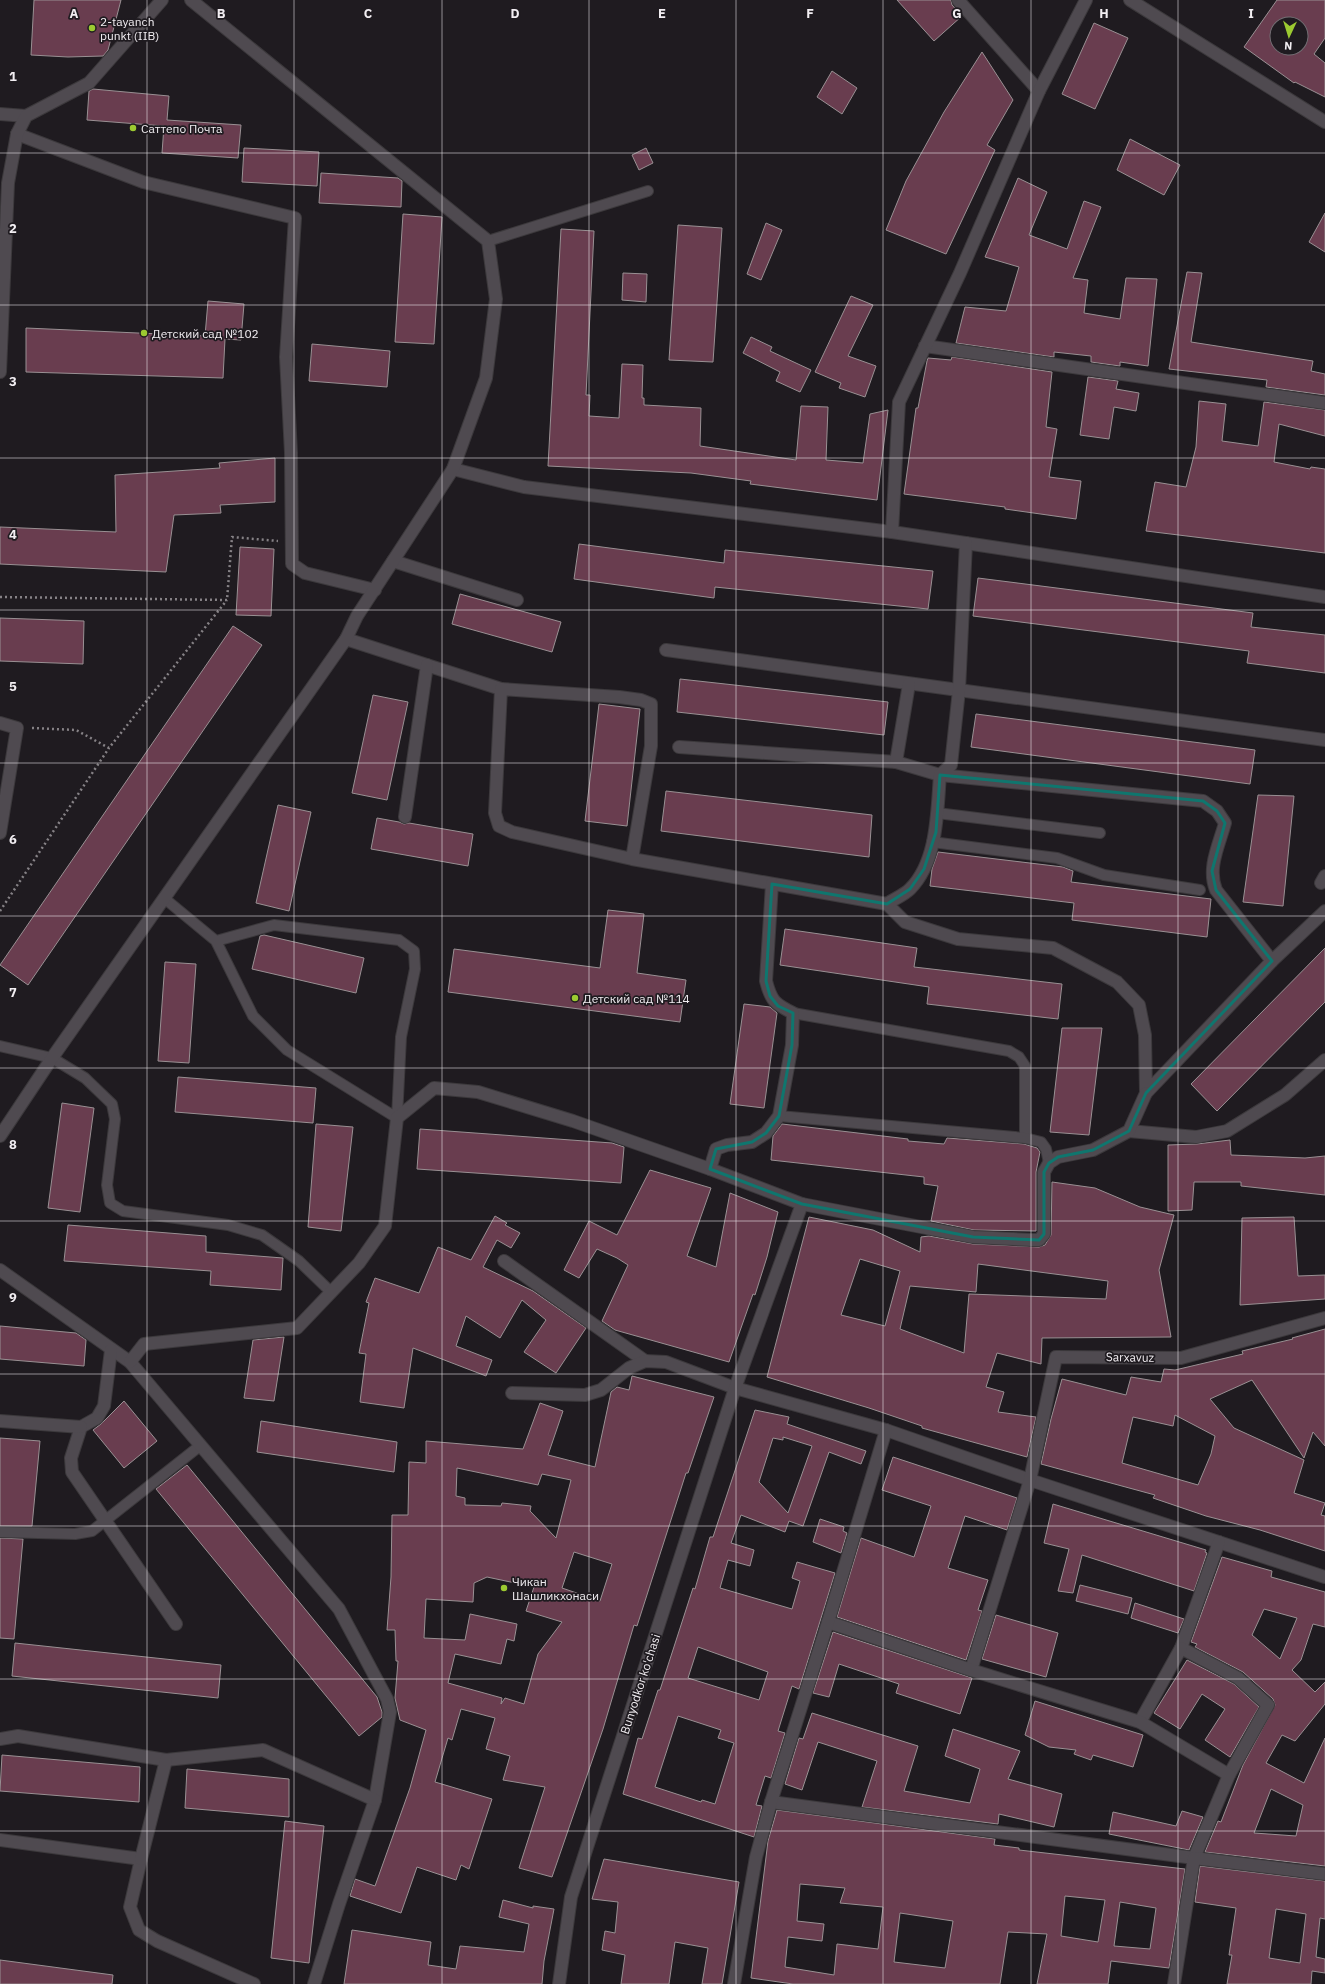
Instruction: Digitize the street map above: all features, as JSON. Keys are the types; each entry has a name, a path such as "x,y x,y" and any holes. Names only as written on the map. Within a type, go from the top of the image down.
{"street":[{"path":"0,114 26,116 89,83 162,0"},
{"path":"0,1136 52,1058 346,639 357,616 453,469 486,378 496,299 488,241 191,0"},
{"path":"958,0 1039,91"},
{"path":"892,532 899,402 960,273 1039,91 1086,0"},
{"path":"1130,0 1325,122"},
{"path":"0,372 2,281 8,184 17,134 26,116"},
{"path":"17,134 143,182 295,218 286,357 291,453 292,564 305,573 374,590"},
{"path":"925,346 1325,403"},
{"path":"453,469 524,487 966,542 1325,597"},
{"path":"887,904 910,889 924,869 936,832 940,775 951,765 958,690 966,542"},
{"path":"393,561 517,600"},
{"path":"346,639 501,689 619,697 641,700 651,704 650,746 632,859"},
{"path":"666,650 1325,740"},
{"path":"405,817 427,665"},
{"path":"896,762 909,684"},
{"path":"501,689 495,813 499,826 512,832 632,859 887,904 905,922 958,939 1053,948 1117,982 1139,1005 1144,1035 1146,1093"},
{"path":"0,723 17,728 0,833"},
{"path":"679,747 896,762 940,775 1203,801 1217,811 1225,823 1212,871 1212,880 1216,890 1272,961"},
{"path":"710,1169 716,1149 727,1145 752,1142 766,1133 779,1116 792,1045 793,1013 778,1006 770,996 766,981 772,884"},
{"path":"1129,1131 1146,1093 1272,961 1325,911"},
{"path":"130,1362 144,1344 297,1328 359,1263 385,1226 397,1118 434,1088 478,1092 573,1122 710,1169 802,1204 973,1237 1039,1240 1044,1234 1044,1172 1049,1163 1058,1157 1093,1150 1129,1131 1196,1137 1227,1131 1285,1095 1325,1060"},
{"name":"Bunyodkor ko'chasi","path":"559,1984 571,1896 735,1388 802,1204"},
{"path":"504,1262 645,1361"},
{"path":"0,1270 130,1362 339,1609 386,1699 390,1712 375,1800 339,1904 314,1984"},
{"name":"Sarxavuz","path":"1030,1480 1056,1356 1181,1358 1325,1318"},
{"path":"0,1421 81,1427 97,1418 104,1406 112,1350"},
{"path":"512,1394 585,1395 601,1390 630,1368 645,1361 666,1362 735,1388 886,1430 1030,1480 1325,1576"},
{"path":"81,1427 71,1458 72,1472 176,1624"},
{"path":"734,1984 756,1857 771,1802 828,1622 886,1430"},
{"path":"971,1670 1030,1480"},
{"path":"1140,1722 1181,1648 1219,1542"},
{"path":"828,1622 971,1670 1140,1722 1229,1775"},
{"path":"1174,1984 1194,1858 1229,1775 1268,1705 1238,1678 1181,1648"},
{"path":"0,1739 18,1736 166,1760 263,1750 375,1800"},
{"path":"166,1760 130,1907 139,1930 157,1941 242,1982 254,1984"},
{"path":"771,1802 1325,1874"},
{"path":"0,1840 142,1859"}],"lane":[{"path":"488,241 648,191"},
{"path":"937,813 1100,833"},
{"path":"932,842 1057,858 1104,875 1200,890"},
{"path":"164,898 216,941 253,1016 287,1050 397,1118 401,1037 415,969 414,951 398,940 274,925 216,941"},
{"path":"793,1013 1010,1051 1019,1057 1025,1066 1025,1138"},
{"path":"0,1046 52,1058 86,1078 112,1104 115,1119 107,1184 110,1203 123,1211 228,1226 262,1235 299,1261 331,1292"},
{"path":"779,1116 1025,1138 1041,1142 1046,1149 1049,1163"},
{"path":"0,1532 75,1534 92,1531 201,1445"}],"path":[{"path":"0,910 110,748 227,600 232,537 292,543"},
{"path":"0,597 227,600"},
{"path":"17,728 76,730 110,748"}],"highlighted area":[{"path":"940,775 1203,801 1217,811 1225,823 1212,871 1216,890 1272,961 1146,1093 1129,1131 1093,1150 1058,1157 1049,1163 1044,1172 1044,1234 1039,1240 973,1237 802,1204 710,1169 716,1149 752,1142 766,1133 779,1116 792,1045 793,1013 778,1006 770,996 766,981 772,884 887,904 910,889 924,869 936,832"}],"building":[{"path":"34,0 121,0 108,50 103,56 68,57 31,55"},
{"path":"897,0 951,0 952,5 962,16 934,41"},
{"path":"1277,0 1325,0 1325,38 1314,54 1325,63 1325,97 1295,82 1294,83 1244,47"},
{"path":"1094,23 1128,38 1095,109 1062,94"},
{"path":"982,52 1013,100 987,145 995,150 946,254 886,230 906,181 944,112"},
{"path":"832,71 857,88 842,114 817,97"},
{"path":"93,89 169,96 167,120 241,125 238,158 162,153 164,126 87,120 89,91"},
{"path":"1130,139 1180,165 1164,195 1117,170"},
{"path":"244,148 319,152 317,186 242,182"},
{"path":"646,148 653,163 639,170 632,155"},
{"path":"321,173 398,178 402,181 401,207 319,203"},
{"path":"1018,178 1047,192 1029,235 1067,249 1084,201 1101,207 1073,278 1088,280 1084,313 1120,319 1126,278 1157,279 1148,366 1120,362 1120,366 1091,362 1091,356 1054,352 1054,357 956,343 965,307 1006,311 1019,267 985,257"},
{"path":"1325,213 1325,252 1309,242"},
{"path":"403,214 442,217 434,344 395,342"},
{"path":"766,223 782,230 761,280 747,274"},
{"path":"678,225 722,228 713,362 669,360"},
{"path":"561,229 594,231 586,395 590,395 589,416 619,418 622,364 643,365 642,398 644,398 644,405 701,408 700,446 796,460 801,406 828,407 826,460 863,463 870,414 888,410 877,500 750,484 751,481 691,473 548,466"},
{"path":"1187,272 1202,273 1191,342 1313,361 1311,371 1325,374 1325,395 1266,387 1267,380 1169,369"},
{"path":"623,273 647,274 646,302 622,300"},
{"path":"851,296 873,305 848,356 876,366 865,397 839,388 841,383 815,372"},
{"path":"208,301 244,304 241,340 225,339 223,378 26,372 26,328 205,336"},
{"path":"751,337 772,347 770,351 811,370 800,392 776,381 780,372 743,353"},
{"path":"312,344 390,351 387,387 309,381"},
{"path":"952,357 1052,372 1046,427 1057,429 1049,477 1081,481 1076,519 1005,509 1005,507 904,494 916,408 918,408 928,358 951,360"},
{"path":"1088,377 1118,381 1116,389 1139,393 1136,411 1114,407 1109,439 1080,435"},
{"path":"1199,401 1226,404 1222,441 1258,446 1264,402 1325,410 1325,436 1279,424 1274,462 1310,469 1311,467 1325,469 1325,553 1146,531 1155,482 1186,487 1196,447"},
{"path":"275,458 275,502 220,505 221,513 174,515 166,572 0,564 0,527 116,532 115,475 220,468 219,463"},
{"path":"579,544 724,563 725,550 933,571 928,609 715,587 714,598 574,579"},
{"path":"240,547 274,549 271,616 236,615"},
{"path":"978,578 1253,613 1251,627 1325,635 1325,673 1247,663 1249,651 973,616"},
{"path":"460,594 561,622 552,652 452,624"},
{"path":"0,618 84,621 83,664 0,661"},
{"path":"233,626 262,645 28,985 0,965"},
{"path":"680,679 888,702 884,735 677,712"},
{"path":"373,695 408,702 387,800 352,793"},
{"path":"599,704 640,709 627,826 585,821"},
{"path":"976,714 1255,750 1250,784 971,747"},
{"path":"666,791 872,815 869,857 661,831"},
{"path":"1258,795 1294,796 1283,906 1243,902"},
{"path":"278,805 311,812 289,911 256,903"},
{"path":"377,818 404,824 409,823 473,834 468,866 371,849"},
{"path":"938,852 1063,867 1073,871 1071,882 1211,899 1207,937 1072,920 1074,903 930,886 932,869"},
{"path":"608,910 644,914 637,973 686,980 680,1022 448,992 454,949 600,968"},
{"path":"785,929 917,948 914,967 1062,984 1058,1019 927,1004 929,987 780,965"},
{"path":"264,935 364,958 356,993 252,969 260,936"},
{"path":"1325,948 1325,1002 1217,1111 1191,1084"},
{"path":"165,962 196,964 189,1063 158,1061"},
{"path":"744,1004 770,1007 777,1013 764,1108 730,1104"},
{"path":"1062,1028 1102,1028 1089,1135 1050,1132"},
{"path":"178,1077 316,1088 313,1123 175,1112"},
{"path":"62,1103 94,1108 80,1212 48,1208"},
{"path":"316,1124 353,1127 341,1231 308,1227"},
{"path":"782,1124 908,1139 908,1141 944,1144 947,1138 1024,1144 1037,1148 1040,1152 1036,1172 1036,1231 974,1230 931,1221 938,1186 924,1184 924,1177 771,1160 773,1136"},
{"path":"420,1129 612,1143 624,1147 621,1183 417,1169"},
{"path":"1230,1140 1231,1155 1305,1158 1325,1156 1325,1195 1241,1186 1241,1182 1194,1182 1192,1210 1168,1211 1168,1145 1197,1144"},
{"path":"650,1170 711,1188 687,1256 716,1267 730,1193 778,1212 767,1257 755,1295 753,1294 729,1362 615,1330 602,1321 628,1265 617,1258 597,1249 579,1278 564,1270 589,1221 617,1235"},
{"path":"1052,1182 1095,1188 1140,1207 1174,1215 1159,1270 1171,1337 1042,1338 1041,1364 997,1353 986,1387 1004,1392 998,1412 1036,1417 1027,1457 922,1428 922,1426 869,1408 767,1377 809,1217 873,1230 920,1252 921,1237 929,1236 973,1244 1039,1247 1045,1245 1051,1235","holes":["860,1259 900,1271 885,1326 841,1315","978,1264 1108,1281 1106,1299 969,1294 964,1353 900,1329 910,1286 976,1292"]},
{"path":"495,1216 507,1223 505,1225 520,1233 511,1248 497,1240 483,1267 533,1291 586,1328 556,1373 524,1352 546,1320 522,1300 500,1338 466,1316 456,1346 492,1360 486,1376 413,1348 404,1408 360,1402 366,1354 359,1353 369,1303 366,1302 375,1278 419,1293 438,1247 471,1260"},
{"path":"1294,1217 1298,1276 1325,1275 1325,1299 1240,1305 1242,1218"},
{"path":"68,1225 206,1236 206,1252 283,1258 281,1290 210,1285 211,1271 64,1261"},
{"path":"0,1326 76,1333 86,1340 84,1366 0,1359"},
{"path":"1325,1329 1325,1446 1313,1432 1304,1458 1252,1380 1210,1399 1234,1428 1304,1460 1294,1493 1325,1503 1321,1515 1325,1516 1325,1551 1260,1530 1206,1516 1153,1498 1155,1495 1041,1464 1062,1379 1126,1395 1131,1377 1161,1382 1164,1369 1175,1370 1243,1354 1242,1351 1293,1339 1292,1338","holes":["1175,1415 1215,1436 1211,1454 1198,1485 1122,1463 1133,1417 1173,1426"]},
{"path":"284,1337 274,1401 244,1398 253,1340"},
{"path":"632,1376 714,1397 688,1473 686,1473 637,1626 634,1625 603,1729 552,1877 519,1868 545,1787 503,1780 510,1756 486,1749 495,1718 461,1709 452,1740 448,1738 435,1782 492,1799 469,1869 461,1865 456,1880 417,1867 401,1913 350,1896 355,1879 375,1886 410,1788 426,1730 400,1720 395,1698 398,1661 396,1661 395,1630 387,1630 391,1577 392,1515 408,1515 409,1462 426,1463 426,1441 523,1449 540,1403 563,1411 548,1455 595,1467 611,1392 617,1387 629,1390","holes":["457,1468 538,1485 542,1474 571,1480 556,1538 530,1511 531,1506 502,1503 501,1506 465,1505 465,1498 456,1496","574,1552 612,1564 600,1601 562,1588","487,1577 534,1587 526,1611 562,1622 538,1654 524,1704 505,1698 501,1704 502,1698 448,1683 455,1654 501,1664 507,1639 514,1641 517,1624 470,1614 465,1640 424,1638 426,1599 473,1602 474,1583"]},
{"path":"124,1401 157,1441 124,1468 93,1430"},
{"path":"755,1410 789,1417 787,1424 866,1451 861,1464 829,1452 803,1526 789,1521 785,1532 741,1515 731,1543 754,1550 750,1566 728,1560 720,1588 792,1609 800,1581 792,1578 797,1562 835,1573 799,1689 792,1686 778,1731 785,1733 771,1778 765,1776 756,1805 762,1806 754,1837 623,1794 638,1738 642,1739 658,1690 660,1690 693,1588 695,1589 710,1537 713,1537","holes":["783,1437 812,1446 788,1513 759,1482 773,1438 783,1440","698,1647 768,1672 759,1700 688,1678","678,1716 721,1730 718,1738 734,1743 715,1804 702,1800 701,1802 655,1787"]},
{"path":"261,1421 397,1442 394,1472 257,1452"},
{"path":"0,1438 40,1441 32,1526 0,1526"},
{"path":"893,1457 1017,1498 1007,1530 965,1516 948,1568 988,1580 978,1610 982,1611 966,1660 837,1617 861,1538 914,1557 931,1506 882,1490"},
{"path":"187,1465 377,1697 382,1712 382,1717 359,1736 156,1489"},
{"path":"1053,1504 1206,1550 1205,1552 1207,1553 1194,1591 1082,1555 1073,1593 1058,1591 1069,1549 1044,1543"},
{"path":"820,1519 844,1527 843,1531 847,1533 841,1553 813,1542"},
{"path":"0,1538 23,1539 14,1639 0,1638"},
{"path":"1222,1557 1272,1571 1271,1577 1325,1592 1325,1627 1313,1624 1301,1660 1292,1670 1315,1692 1325,1682 1325,1704 1295,1741 1282,1735 1266,1763 1304,1783 1325,1738 1325,1866 1205,1852 1218,1821 1221,1822 1243,1765 1275,1705 1273,1699 1243,1672 1195,1647 1197,1644 1191,1642","holes":["1264,1609 1297,1618 1280,1659 1252,1635","1271,1789 1303,1805 1296,1836 1254,1833"]},
{"path":"1080,1585 1132,1598 1128,1614 1076,1601"},
{"path":"1135,1603 1184,1619 1178,1633 1131,1618"},
{"path":"996,1615 1058,1633 1046,1677 982,1659"},
{"path":"833,1632 972,1678 960,1714 896,1693 899,1684 839,1664 829,1697 813,1693"},
{"path":"15,1643 221,1665 218,1698 12,1676"},
{"path":"1187,1660 1234,1684 1259,1707 1230,1757 1205,1740 1225,1709 1202,1694 1180,1729 1154,1713"},
{"path":"1035,1701 1143,1735 1133,1767 1093,1755 1091,1760 1074,1754 1076,1750 1049,1747 1025,1735"},
{"path":"812,1713 918,1746 904,1791 970,1803 980,1769 945,1756 953,1729 1020,1751 1008,1779 1062,1794 1054,1827 999,1814 998,1824 862,1807 877,1761 818,1742 802,1790 785,1784 799,1738 803,1739"},
{"path":"2,1755 140,1767 139,1802 0,1791"},
{"path":"187,1769 289,1779 289,1817 185,1808"},
{"path":"777,1810 995,1839 994,1845 1019,1848 1019,1850 1185,1869 1169,1968 1111,1961 1108,1984 1037,1984 1047,1934 1008,1932 1000,1984 793,1984 751,1978 768,1841","holes":["800,1884 845,1888 840,1903 883,1907 878,1949 837,1944 834,1975 785,1967 788,1937 822,1941 824,1924 797,1921","1065,1896 1105,1900 1098,1942 1061,1936","1120,1902 1156,1908 1150,1949 1114,1946","900,1913 953,1921 945,1968 894,1962"]},
{"path":"1182,1811 1203,1817 1189,1850 1109,1834 1113,1812 1176,1826"},
{"path":"285,1821 324,1826 309,1963 271,1958"},
{"path":"604,1859 739,1882 722,1984 702,1984 708,1948 675,1942 669,1984 621,1984 625,1955 602,1950 605,1931 615,1933 618,1902 592,1899"},
{"path":"1200,1866 1325,1881 1325,1919 1320,1918 1316,1957 1325,1959 1325,1973 1312,1971 1311,1984 1227,1984 1232,1955 1229,1955 1236,1908 1195,1902","holes":["1276,1909 1306,1914 1300,1963 1269,1958"]},
{"path":"503,1900 533,1908 533,1906 554,1909 544,1961 542,1984 344,1984 352,1930 431,1942 428,1965 456,1969 460,1946 524,1952 529,1924 499,1917"},
{"path":"0,1960 113,1975 112,1984 0,1984"}],"place":[{"name":"2-tayanch punkt (IIB)","path":"92,28"},
{"name":"Саттепо Почта","path":"133,128"},
{"name":"Детский сад №102","path":"144,333"},
{"name":"Детский сад №114","path":"575,998"},
{"name":"Чикан Шашликхонаси","path":"504,1588"}]}
